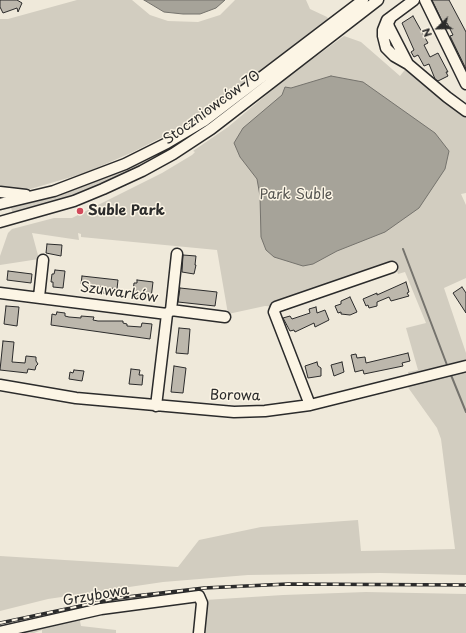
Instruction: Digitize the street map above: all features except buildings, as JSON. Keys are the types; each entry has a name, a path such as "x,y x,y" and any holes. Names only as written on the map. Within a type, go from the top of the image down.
{"street":[{"name":"Stoczniowców 70","path":"0,204 46,193 125,164 167,143 198,124 362,0"},
{"name":"Stoczniowców 70","path":"0,222 81,198 123,181 173,154 211,129 378,0"},
{"path":"414,0 391,17 388,23 388,34 408,64 466,111"},
{"path":"424,0 466,84"},
{"path":"0,192 19,195 46,193"},
{"path":"177,254 169,312 225,317"},
{"path":"39,297 43,260"},
{"path":"310,405 274,312 276,307 392,267"},
{"name":"Szuwarków","path":"0,293 169,312 156,406"},
{"name":"Borowa","path":"0,386 69,397 156,406 234,412 266,411 310,405 466,366"},
{"name":"Grzybowa","path":"0,632 101,609 199,596 202,603 199,633"}],"green space":[{"path":"77,0 132,0 150,15 168,21 198,22 220,15 235,0 306,0 310,9 327,17 329,20 181,131 180,128 133,152 85,173 27,190 14,190 3,187 0,185 0,19 8,19"},
{"name":"Park Suble","path":"344,36 361,42 400,76 407,67 456,111 466,114 466,193 461,194 466,205 466,278 444,288 466,353 466,362 409,377 408,372 418,370 406,328 426,323 405,272 398,274 395,265 276,307 265,306 228,314 217,250 81,237 81,234 78,233 79,240 32,233 39,259 0,265 0,256 8,233 12,229 54,218 72,218 162,173 192,155 195,152 193,151 228,127 289,76"},
{"path":"180,140 182,144 98,187 60,201 13,214 11,208 59,196 124,169"},
{"path":"466,369 466,575 380,573 248,575 163,582 48,599 0,611 0,556 178,567 199,540 261,527 358,520 361,551 455,549 441,439 437,428 407,386 416,382"},
{"path":"366,592 466,594 466,633 202,633 205,600"},
{"path":"79,616 81,626 116,630 116,633 42,633 42,630 34,633 11,633"}],"shaded area":[{"path":"144,0 225,0 216,8 200,14 183,14 164,12"},
{"path":"331,76 363,82 435,133 449,151 445,169 419,208 385,232 337,251 313,264 303,266 274,257 266,250 261,237 260,196 257,179 240,157 234,143 243,128 282,95 285,87 291,88"}],"waterway":[{"path":"403,249 447,365"},
{"path":"451,375 466,412"}],"railway":[{"path":"0,623 118,598 204,588 288,584 466,585"}],"place":[{"name":"Suble Park","path":"80,211"}]}
